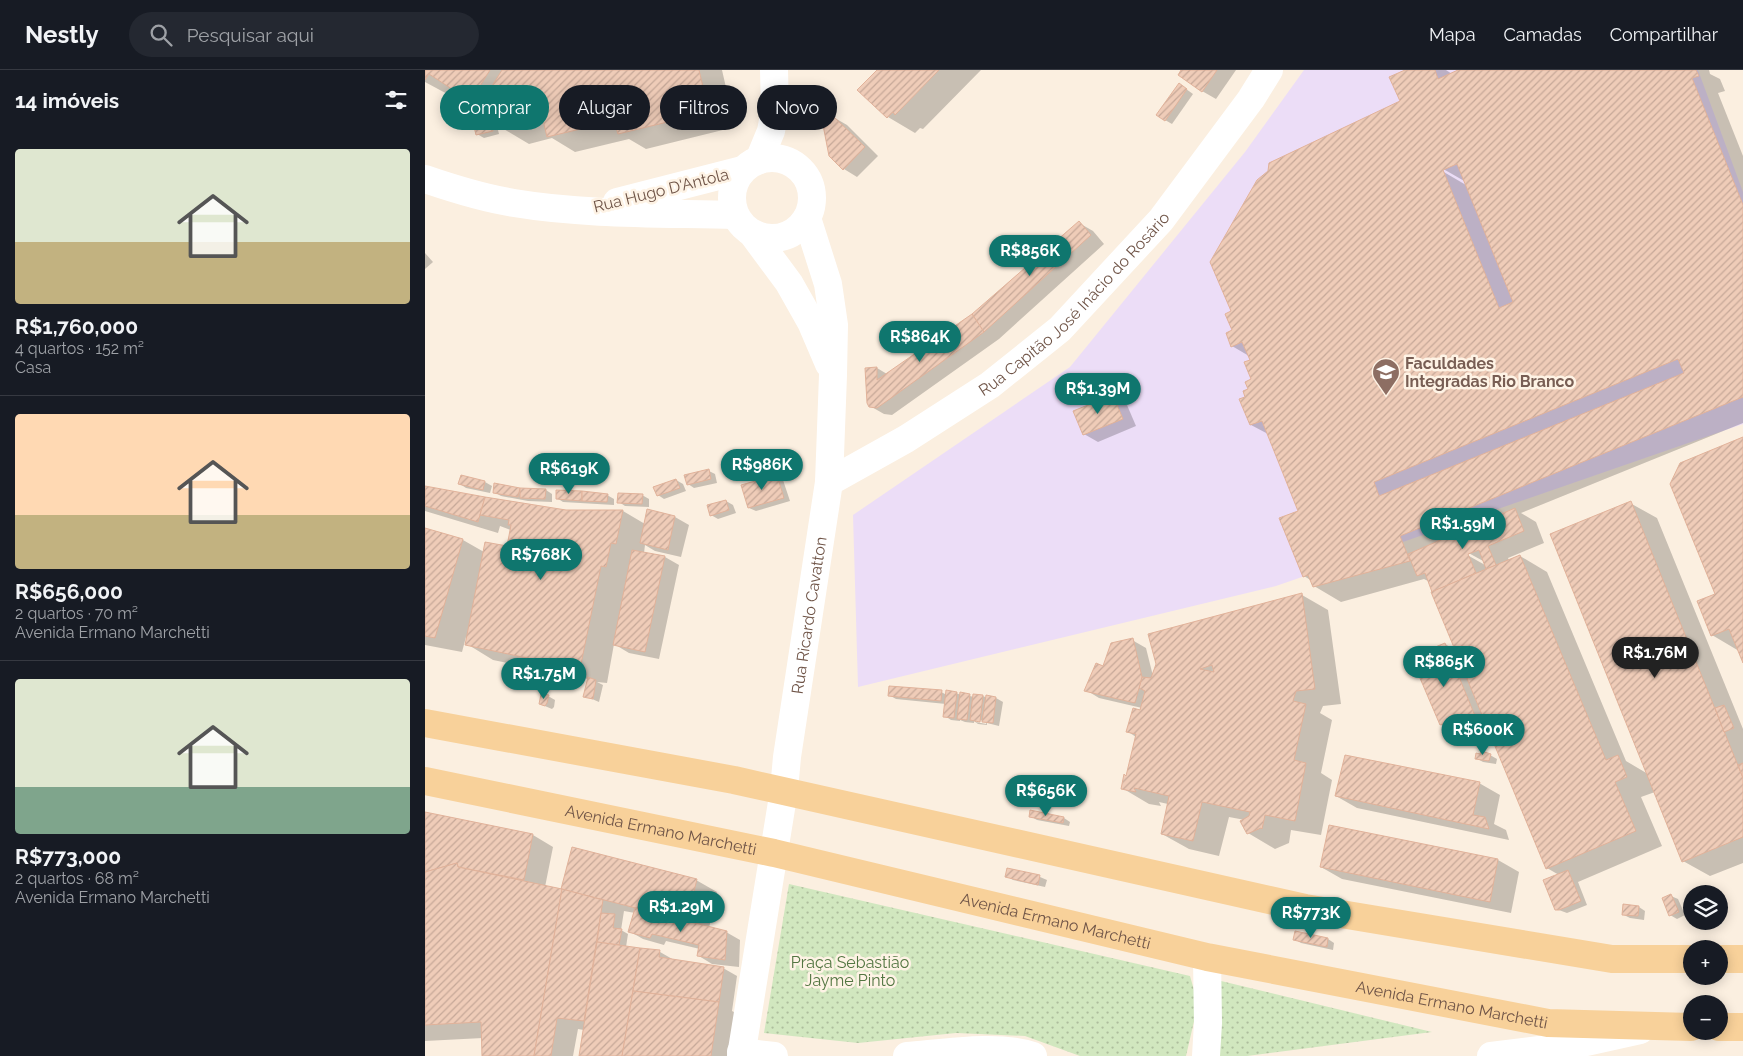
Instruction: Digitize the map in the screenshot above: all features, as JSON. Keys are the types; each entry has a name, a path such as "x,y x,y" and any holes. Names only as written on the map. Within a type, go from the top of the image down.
{"main road":[{"path":"425,723 784,790 1305,908 1612,959 1683,959"},
{"name":"Avenida Ermano Marchetti","path":"425,781 774,853 1207,957 1548,1023 1683,1027"},
{"path":"1728,959 1743,959"},
{"path":"1728,1027 1743,1027"}],"street":[{"path":"750,165 773,157 786,160 798,167 807,178 812,191 812,205 807,218 799,228 788,235 776,238 763,238 743,224 732,204 731,192 735,180 750,165 771,131 775,110 774,70"},
{"name":"Rua Capitão José Inácio do Rosário","path":"829,482 906,439 990,385 1060,329 1161,220 1251,99 1269,70"},
{"name":"Rua Hugo D'Antola","path":"579,210 750,165"},
{"name":"Rua Hugo D'Antola","path":"425,179 466,193 514,203 743,224"},
{"name":"Rua Ricardo Cavatton","path":"741,1054 784,790 787,756 829,482 834,325 828,284 807,218"},
{"name":"Rua Ricardo Cavatton","path":"743,224 789,283 811,322 833,375"},
{"path":"1206,1056 1209,1023 1207,957"},
{"path":"1491,1056 1564,1047 1651,1027"},
{"path":"907,1056 973,1050 1023,1052 1033,1056"},
{"path":"741,1054 774,1056"}],"shaded area":[{"name":"Faculdades Integradas Rio Branco","path":"1304,70 1698,70 1743,192 1743,424 1276,586 858,687 853,515 1070,367 1245,152"}],"green space":[{"name":"Praça Sebastião Jayme Pinto","path":"789,884 1190,976 1198,1004 1186,1056 1080,1056 1025,1036 956,1033 858,1043 764,1033"},
{"path":"1221,981 1432,1032 1247,1056 1219,1056"}],"building":[{"path":"425,70 490,70 481,85 446,85 429,74 425,80"},
{"path":"502,70 699,70 703,85 660,85 660,124 650,126 650,85 559,85 559,130 576,130 547,137 545,130 549,130 549,85 493,85"},
{"path":"877,70 939,70 895,115 893,112 887,118 857,90"},
{"path":"1181,70 1217,70 1202,92 1178,75"},
{"path":"1405,70 1435,70 1438,79 1458,70 1696,70 1699,76 1692,78 1743,205 1743,397 1400,536 1410,561 1313,587 1308,575 1303,577 1279,518 1298,511 1262,421 1250,425 1239,399 1245,397 1243,391 1248,389 1245,382 1251,379 1244,362 1250,360 1242,342 1231,347 1226,333 1232,330 1225,314 1231,311 1210,262 1257,180 1268,171 1269,163 1400,101 1389,77","holes":["1457,164 1513,302 1499,308 1443,170","1678,359 1684,373 1379,496 1374,482"]},
{"path":"1179,83 1187,89 1165,121 1156,115"},
{"path":"837,120 865,147 843,170 829,156 824,130 837,130"},
{"path":"475,130 493,131 476,135"},
{"path":"617,130 635,130 618,134"},
{"path":"1079,221 1091,235 984,332 972,314"},
{"path":"972,314 984,332 877,408 869,407 867,403 865,368 877,367 877,380"},
{"path":"1113,395 1123,419 1083,435 1073,411"},
{"path":"1743,437 1743,663 1729,629 1711,636 1697,601 1715,594 1670,484 1680,463"},
{"path":"709,469 711,479 687,485 684,475"},
{"path":"461,475 485,481 483,490 458,484"},
{"path":"777,475 784,498 748,508 741,485"},
{"path":"676,479 680,488 657,496 653,487"},
{"path":"494,483 520,488 518,497 493,493"},
{"path":"425,486 485,497 478,522 425,506"},
{"path":"520,488 546,489 545,499 520,498"},
{"path":"556,490 582,491 582,501 556,499"},
{"path":"582,491 608,494 607,502 582,501"},
{"path":"618,493 643,494 642,504 617,503"},
{"path":"485,497 566,510 623,510 616,544 611,543 606,567 601,566 580,669 465,645 485,542 507,546 511,525 508,525 509,520 480,515"},
{"path":"726,500 729,510 710,516 707,505"},
{"path":"1631,501 1743,778 1743,837 1682,862 1550,534"},
{"path":"1515,508 1524,531 1488,546 1496,565 1486,569 1479,550 1468,554 1476,573 1432,592 1425,573 1417,576 1408,554"},
{"path":"647,509 675,516 668,550 640,543"},
{"path":"425,528 463,539 435,638 425,636"},
{"path":"632,550 665,556 645,652 613,645"},
{"path":"1520,555 1606,760 1618,755 1627,777 1615,782 1636,831 1546,869 1431,592"},
{"path":"1302,593 1315,689 1296,691 1293,701 1306,704 1294,760 1306,763 1295,821 1265,815 1262,829 1247,834 1240,821 1249,816 1250,812 1202,802 1193,841 1161,834 1169,796 1134,788 1136,792 1121,789 1136,734 1126,732 1133,708 1140,710 1145,691 1139,688 1142,677 1151,678 1156,664 1148,634","holes":["1212,665 1214,672 1200,669"]},
{"path":"1133,638 1142,677 1135,703 1084,691 1096,663 1103,666 1111,643"},
{"path":"1445,643 1478,723 1462,731 1461,729 1457,730 1453,720 1440,725 1411,657"},
{"path":"588,677 596,680 593,699 583,697"},
{"path":"889,686 942,690 941,701 888,696"},
{"path":"946,690 957,692 954,718 943,717"},
{"path":"960,692 970,694 967,720 957,719"},
{"path":"541,694 549,695 545,706 539,704"},
{"path":"973,694 983,695 980,722 970,720"},
{"path":"986,695 996,697 993,723 982,722"},
{"path":"1724,705 1734,728 1724,732 1715,708"},
{"path":"1481,751 1491,754 1489,761 1475,759 1476,753 1480,754"},
{"path":"1345,755 1480,782 1473,815 1485,817 1489,829 1335,796"},
{"path":"1743,763 1743,778 1738,765"},
{"path":"1030,810 1064,817 1063,823 1029,817"},
{"path":"425,812 533,834 524,880 458,867 457,863 425,872"},
{"path":"1329,825 1498,859 1490,902 1320,867"},
{"path":"572,847 697,879 687,921 561,889"},
{"path":"457,863 458,867 562,889 534,1056 482,1056 481,1022 425,1025 425,872"},
{"path":"1007,868 1040,875 1038,885 1005,877"},
{"path":"1568,870 1581,901 1555,910 1543,880"},
{"path":"562,889 603,900 584,1021 557,1018 551,1056 534,1056"},
{"path":"1671,894 1679,912 1669,916 1662,898"},
{"path":"1623,904 1639,906 1638,916 1622,915"},
{"path":"635,908 727,931 725,960 697,956 699,945 652,934 650,938 628,932"},
{"path":"601,913 615,914 613,928 622,929 619,945 597,942"},
{"path":"1295,931 1328,938 1327,947 1293,940"},
{"path":"597,942 640,948 622,1056 579,1056"},
{"path":"640,948 660,950 659,957 724,967 719,1002 633,991"},
{"path":"633,991 719,1002 711,1056 622,1056"}],"place":[{"name":"Faculdades Integradas Rio Branco","path":"1386,396"}]}
